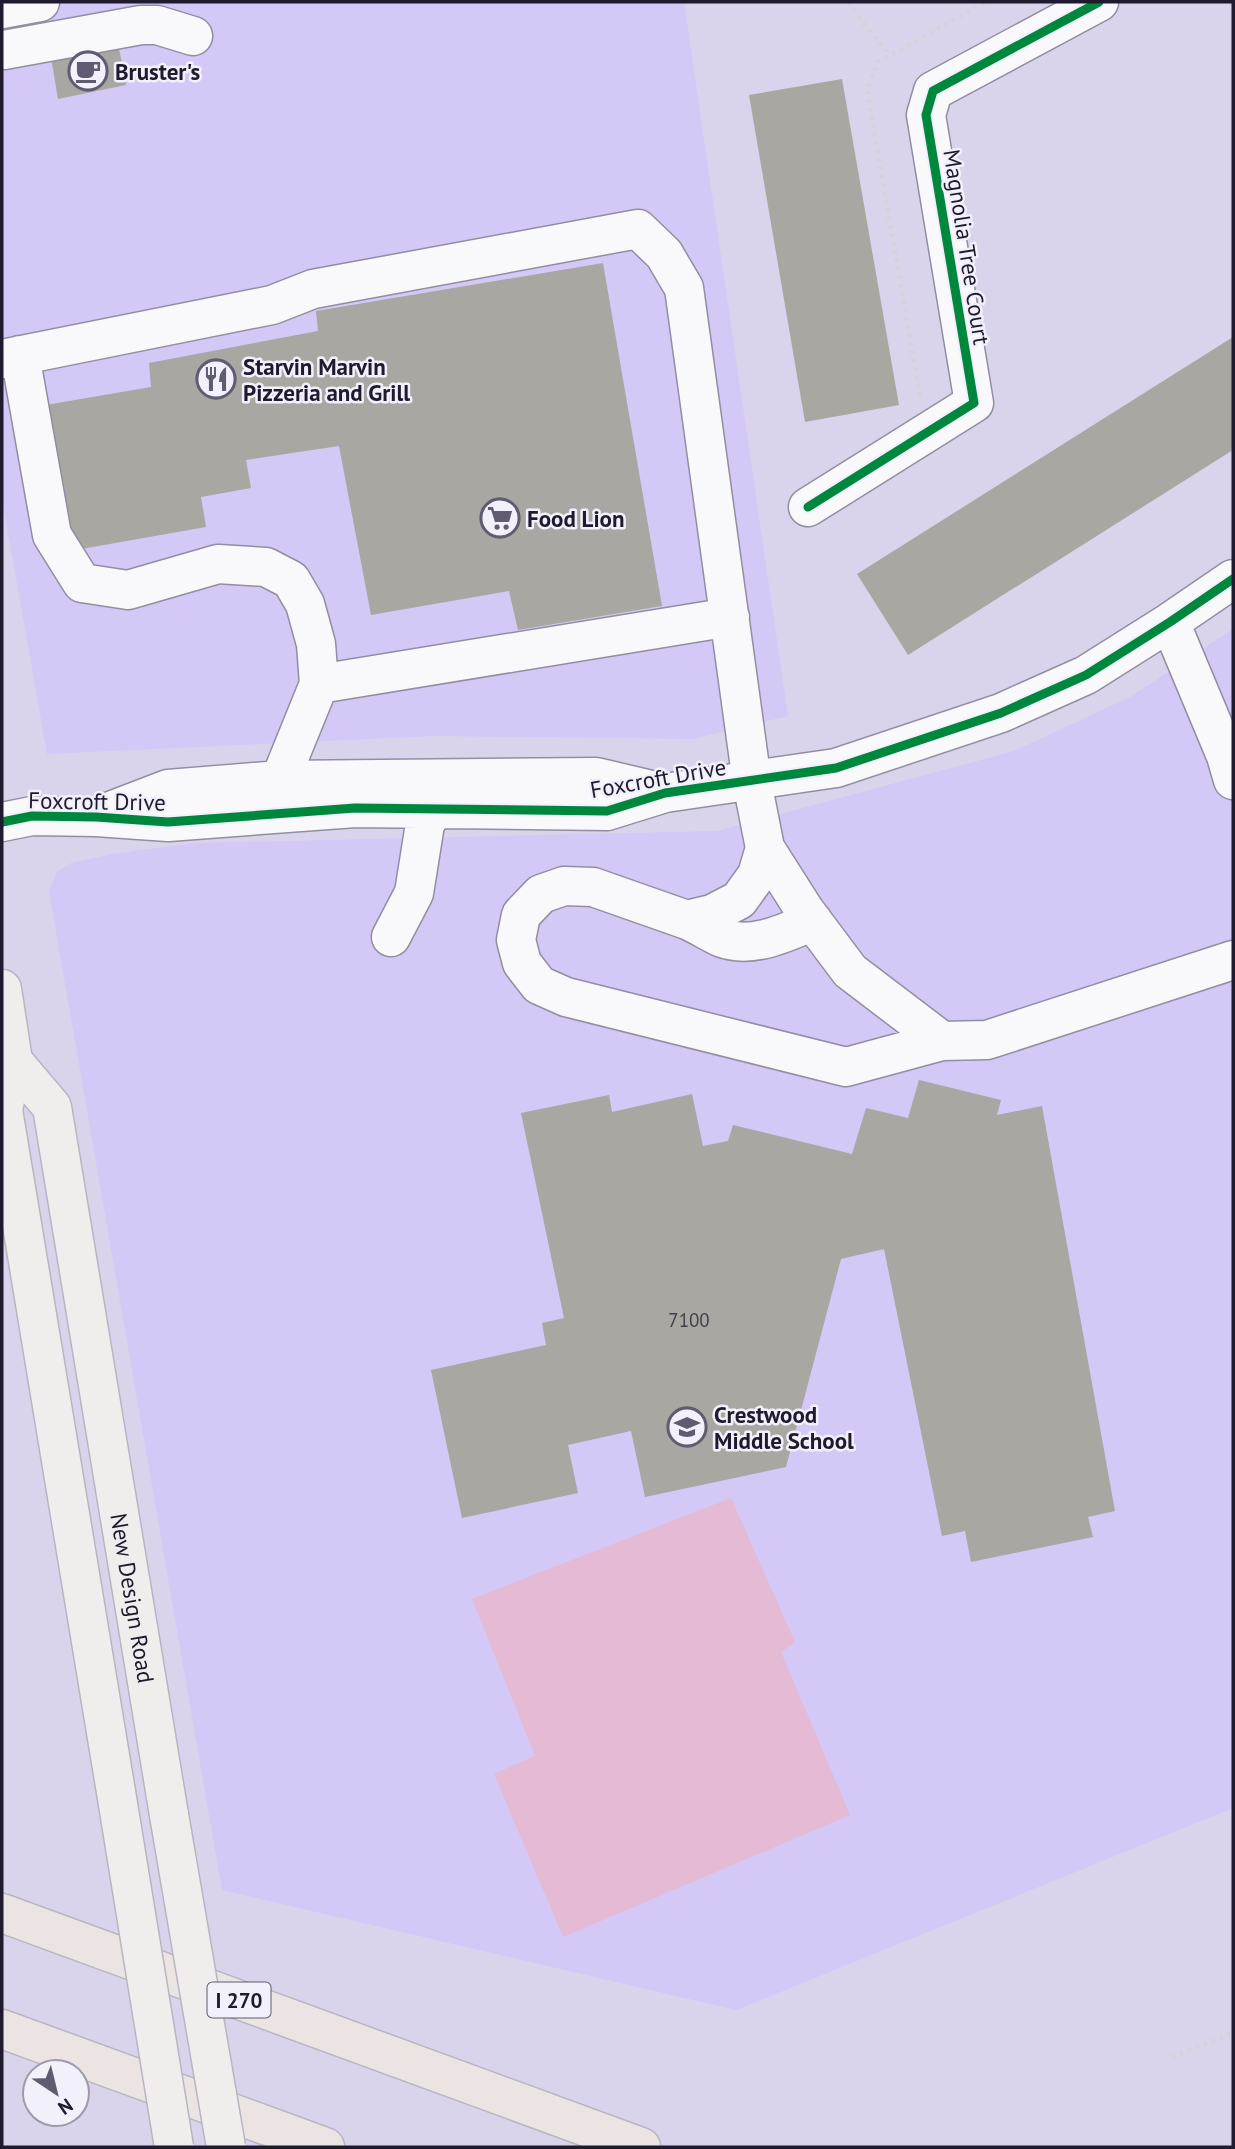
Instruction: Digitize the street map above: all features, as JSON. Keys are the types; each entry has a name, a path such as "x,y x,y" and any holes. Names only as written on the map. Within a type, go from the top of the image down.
{"highway":[{"name":"I 270","path":"2,1913 641,2147"},
{"path":"2,2029 325,2147"}],"main road":[{"name":"New Design Road","path":"2,989 13,1062 3,1110 174,2147"},
{"name":"New Design Road","path":"13,1062 52,1107 226,2147"}],"street":[{"path":"2,9 40,2"},
{"name":"Magnolia Tree Court","path":"808,507 974,402 926,115 933,91 1099,2"},
{"path":"4,50 141,24 157,25 193,36"},
{"path":"280,779 319,684 316,644 305,604 290,580 266,567 218,564 128,590 82,583 52,536 11,357 272,305 313,289 638,229 664,254 684,288 752,782 765,848 850,971 942,1041"},
{"name":"Foxcroft Drive","path":"2,822 32,816 168,822 355,808 607,811 665,793 836,768 1001,713 1086,675 1233,579"},
{"path":"319,684 730,618"},
{"path":"1170,622 1229,769"},
{"path":"391,937 414,893 425,824 441,798 486,791 561,792 596,777"},
{"name":"Foxcroft Drive","path":"96,817 168,789 280,779 596,777 665,793"},
{"path":"687,920 712,914 739,900 757,875 765,848"},
{"path":"813,921 777,937 749,941 723,938 687,920 593,887 564,886 541,894 521,915 516,940 522,963 539,985 566,997 846,1066 942,1041 987,1040 1233,960"}],"path":[{"path":"849,2 890,55"},
{"path":"1172,2057 1233,2033"}],"shaded area":[{"path":"2,2 684,2 788,716 693,739 434,736 47,754 2,498"},
{"name":"Crestwood Middle School","path":"1233,629 1233,1808 736,2010 222,1890 49,891 57,872 71,863 112,854 196,843 717,831 1014,751 1130,697"},
{"path":"731,1498 795,1642 781,1652 850,1815 563,1937 494,1774 535,1756 472,1599"}],"building":[{"name":"Bruster's","path":"118,43 126,85 58,99 51,57"},
{"path":"842,79 899,405 805,422 749,95"},
{"name":"Food Lion","path":"603,263 662,606 518,630 509,591 371,615 339,446 246,460 251,488 201,497 206,527 70,551 46,405 151,387 149,363 318,331 316,311"},
{"path":"1233,337 1233,450 908,655 857,574"},
{"path":"919,1080 1001,1100 997,1115 1042,1106 1115,1511 1088,1517 1093,1537 971,1562 965,1531 942,1536 884,1249 841,1259 786,1467 645,1497 631,1431 568,1445 578,1493 462,1518 431,1370 546,1345 542,1323 564,1318 521,1113 609,1095 612,1112 692,1094 703,1146 728,1141 733,1125 852,1154 866,1108 908,1118"}],"cycle path":[{"path":"808,507 974,403 926,115 933,91 1099,2"},
{"path":"2,822 32,816 168,822 355,808 607,811 665,793 836,768 1001,713 1086,675 1233,579"}],"place":[{"name":"Bruster's","path":"88,71"},
{"name":"Starvin Marvin Pizzeria and Grill","path":"216,379"},
{"name":"Food Lion","path":"500,518"},
{"name":"Crestwood Middle School","path":"687,1427"}]}
